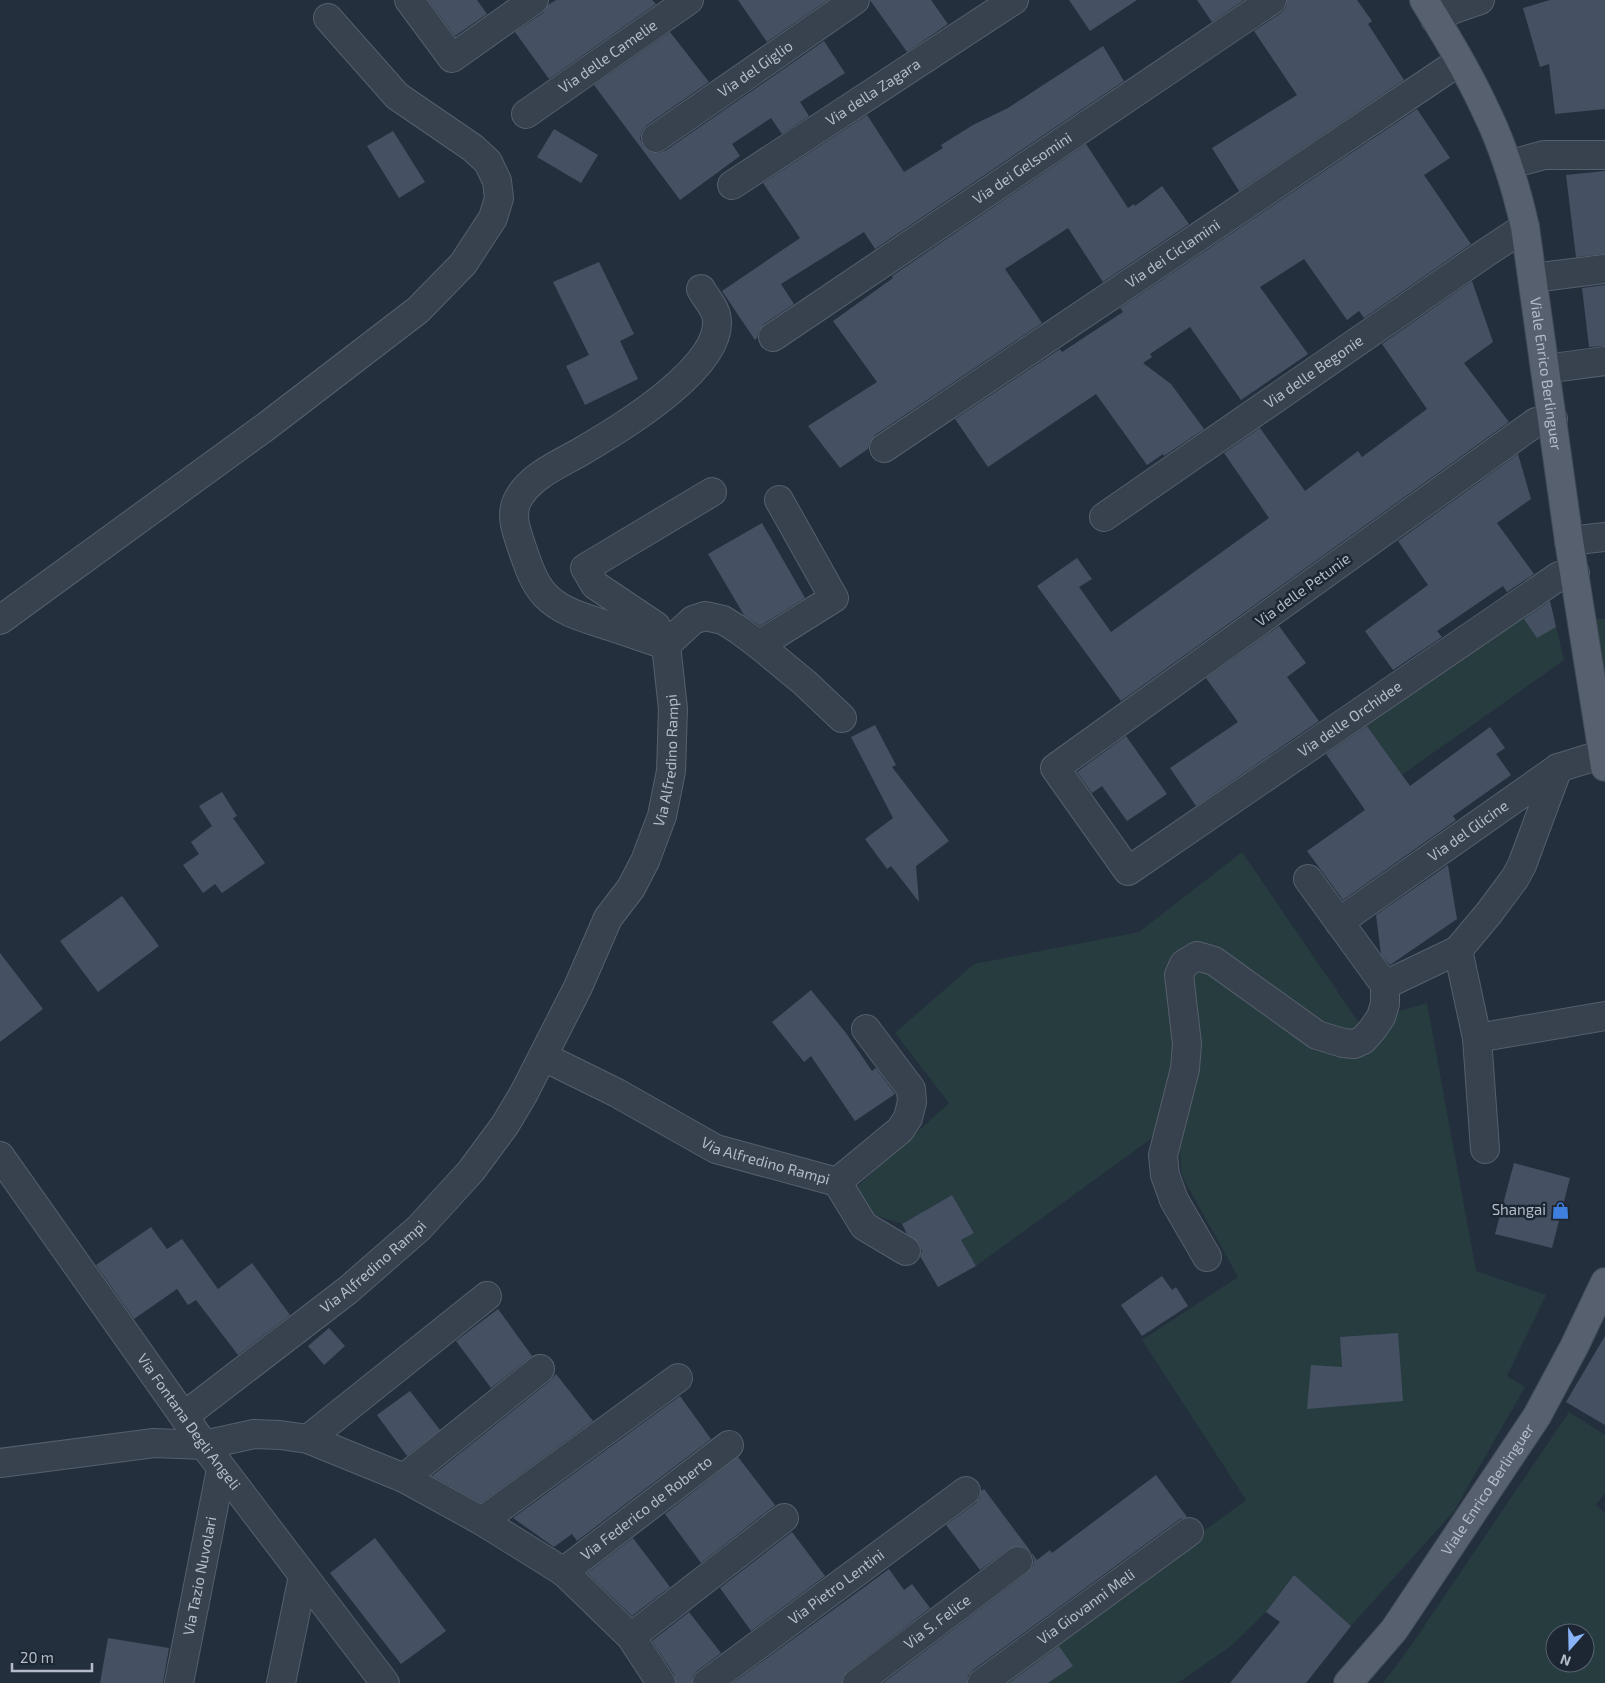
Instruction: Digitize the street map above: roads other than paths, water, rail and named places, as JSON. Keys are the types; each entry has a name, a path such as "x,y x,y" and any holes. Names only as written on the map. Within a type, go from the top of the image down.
{"main road":[{"name":"Viale Enrico Berlinguer","path":"1430,10 1460,61 1486,111 1508,165 1525,227 1575,573 1601,709 1604,761"},
{"name":"Viale Enrico Berlinguer","path":"1348,1683 1394,1630 1536,1416 1574,1347 1605,1282"}],"street":[{"path":"409,0 452,58 534,0"},
{"name":"Via delle Camelie","path":"526,114 688,0"},
{"name":"Via del Giglio","path":"656,138 855,0"},
{"name":"Via della Zagara","path":"732,185 1014,0"},
{"name":"Via dei Gelsomini","path":"773,337 1272,0"},
{"path":"1430,10 1454,9 1480,0"},
{"path":"0,620 268,425 418,310 463,264 493,218 499,198 497,181 488,162 473,148 397,96 328,18"},
{"name":"Via dei Ciclamini","path":"884,448 1460,61"},
{"path":"1508,165 1544,155 1605,155"},
{"name":"Via delle Begonie","path":"1104,517 1525,227"},
{"path":"1533,278 1605,269"},
{"path":"666,645 574,614 557,606 544,594 532,574 518,537 514,510 520,495 531,483 544,473 638,417 679,383 704,358 711,348 715,336 716,314 700,289"},
{"path":"1545,369 1605,361"},
{"name":"Via delle Petunie","path":"1128,871 1055,768 1536,422 1552,419"},
{"path":"666,645 656,626 595,586 585,568 712,492"},
{"path":"759,645 834,598 779,500"},
{"path":"1570,541 1605,537"},
{"name":"Via delle Orchidee","path":"1128,871 1559,576 1575,573"},
{"path":"666,645 693,620 705,616 723,620 759,645 805,683 842,718"},
{"name":"Via Alfredino Rampi","path":"184,1416 348,1290 419,1228 471,1172 505,1125 544,1058 608,918 631,888 662,816 671,771 673,709 666,645"},
{"name":"Via del Glicine","path":"1339,922 1558,768 1604,761"},
{"path":"1385,985 1458,950 1515,878 1522,865 1558,768"},
{"path":"1207,1257 1174,1200 1165,1174 1163,1155 1185,1069 1187,1044 1179,975 1184,964 1197,956 1214,961 1317,1035 1343,1043 1354,1044 1363,1040 1381,1017 1385,1004 1385,985 1308,880"},
{"path":"1458,950 1477,1038 1485,1149"},
{"path":"1477,1038 1605,1016"},
{"name":"Via Alfredino Rampi","path":"544,1058 616,1093 716,1149 837,1182 900,1130 908,1118 912,1102 911,1089 866,1029"},
{"name":"Via Fontana Degli Angeli","path":"0,1156 221,1469 385,1683"},
{"path":"837,1182 864,1226 906,1251"},
{"path":"308,1439 487,1296"},
{"path":"404,1478 540,1369"},
{"path":"482,1521 678,1378"},
{"path":"0,1463 154,1443 204,1445 254,1434 308,1439 404,1478 482,1521 563,1572 630,1636 661,1683"},
{"name":"Via Federico de Roberto","path":"563,1572 729,1445"},
{"name":"Via Tazio Nuvolari","path":"179,1683 221,1469"},
{"name":"Via Pietro Lentini","path":"707,1683 966,1491"},
{"path":"630,1636 784,1518"},
{"name":"Via Giovanni Meli","path":"982,1683 1189,1532"},
{"name":"Via S. Felice","path":"857,1683 1018,1561"},
{"path":"281,1683 303,1576"}],"place":[{"name":"Shangai","path":"1560,1210"}]}
